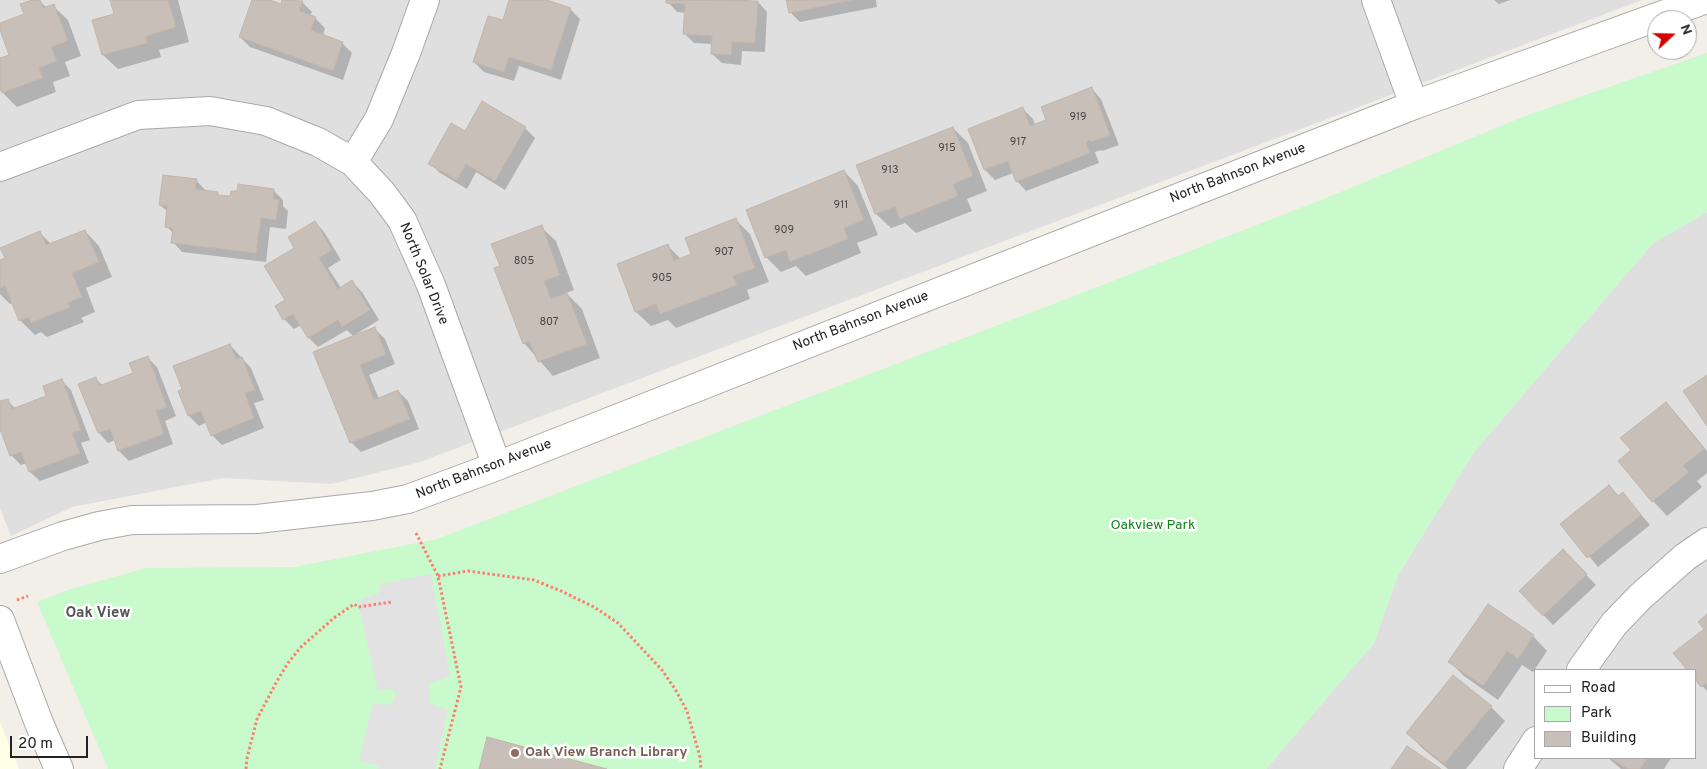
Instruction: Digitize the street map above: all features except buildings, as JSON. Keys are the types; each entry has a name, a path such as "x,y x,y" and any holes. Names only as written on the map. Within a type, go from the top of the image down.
{"street":[{"path":"353,162 379,119 425,0"},
{"path":"1376,0 1414,106"},
{"name":"North Bahnson Avenue","path":"0,559 90,528 132,520 256,519 408,500 1414,106 1704,0"},
{"name":"North Solar Drive","path":"0,167 138,115 210,111 266,121 318,142 353,162 382,193 402,220 430,285 497,466"},
{"path":"1582,669 1614,624 1640,597 1685,557 1707,542"},
{"path":"0,620 39,723 59,769"},
{"path":"1518,769 1534,745"}],"path":[{"path":"416,534 438,576 461,687 440,769"},
{"path":"438,576 468,572 534,580 561,590 594,606 618,623 662,670 679,696 687,711 700,758 701,769"},
{"path":"246,769 257,720 277,681 301,647 334,618 354,604 358,608 392,602"}],"shaded area":[{"path":"0,0 1642,0 420,462 331,484 223,478 72,507 11,536 0,508"},
{"path":"1707,212 1707,769 1266,769 1374,643 1398,575 1474,452 1653,243"},
{"path":"431,574 450,676 430,683 430,704 448,710 435,769 378,769 379,766 359,761 373,703 390,705 396,696 394,689 378,691 358,601 379,593 379,584"},
{"path":"0,722 19,769 0,769"}],"green space":[{"name":"Oakview Park","path":"1707,53 1707,212 1653,243 1474,452 1398,575 1374,643 1266,769 108,769 37,602 71,589 146,568 294,567 437,539 1069,298 1331,196 1525,116 1687,60 1697,60 1697,56"}],"place":[{"name":"Oak View Branch Library","path":"515,753"}],"district":[{"name":"Oak View","path":"98,614"}]}
